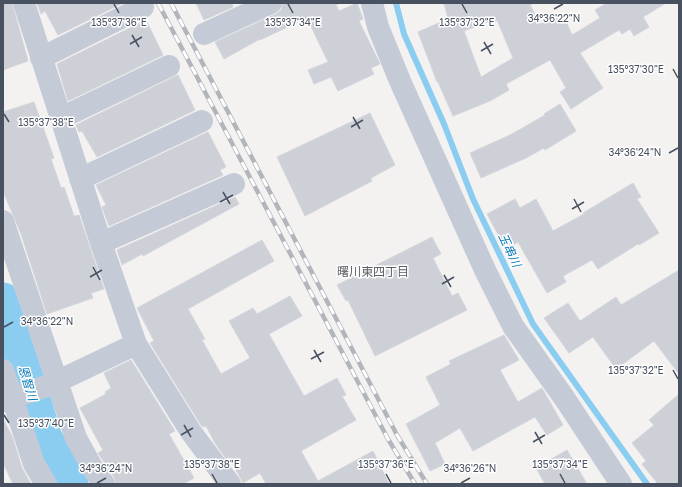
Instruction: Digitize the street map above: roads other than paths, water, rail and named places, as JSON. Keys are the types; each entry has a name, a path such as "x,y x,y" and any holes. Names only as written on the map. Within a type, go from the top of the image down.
{"street":[{"path":"24,3 101,243 136,344 191,432 230,484"},
{"path":"204,34 248,8 271,3"},
{"path":"372,3 378,27 400,80 485,270 513,326 565,399 621,484"},
{"path":"41,58 143,7"},
{"path":"61,118 170,66"},
{"path":"80,179 202,121"},
{"path":"101,243 234,184"},
{"path":"3,221 54,383 76,438 92,467 104,484"},
{"path":"11,398 54,383 136,344"},
{"path":"3,370 34,464 46,484"}],"waterway":[{"name":"玉串川","path":"396,3 404,34 444,124 473,199 533,324 647,484"},
{"name":"恩智川","path":"3,300 45,438 71,484"}],"railway":[{"path":"158,3 388,439 415,484"},
{"path":"171,3 397,435 427,484"}],"district":[{"name":"曙川東四丁目","path":"373,271"}]}
